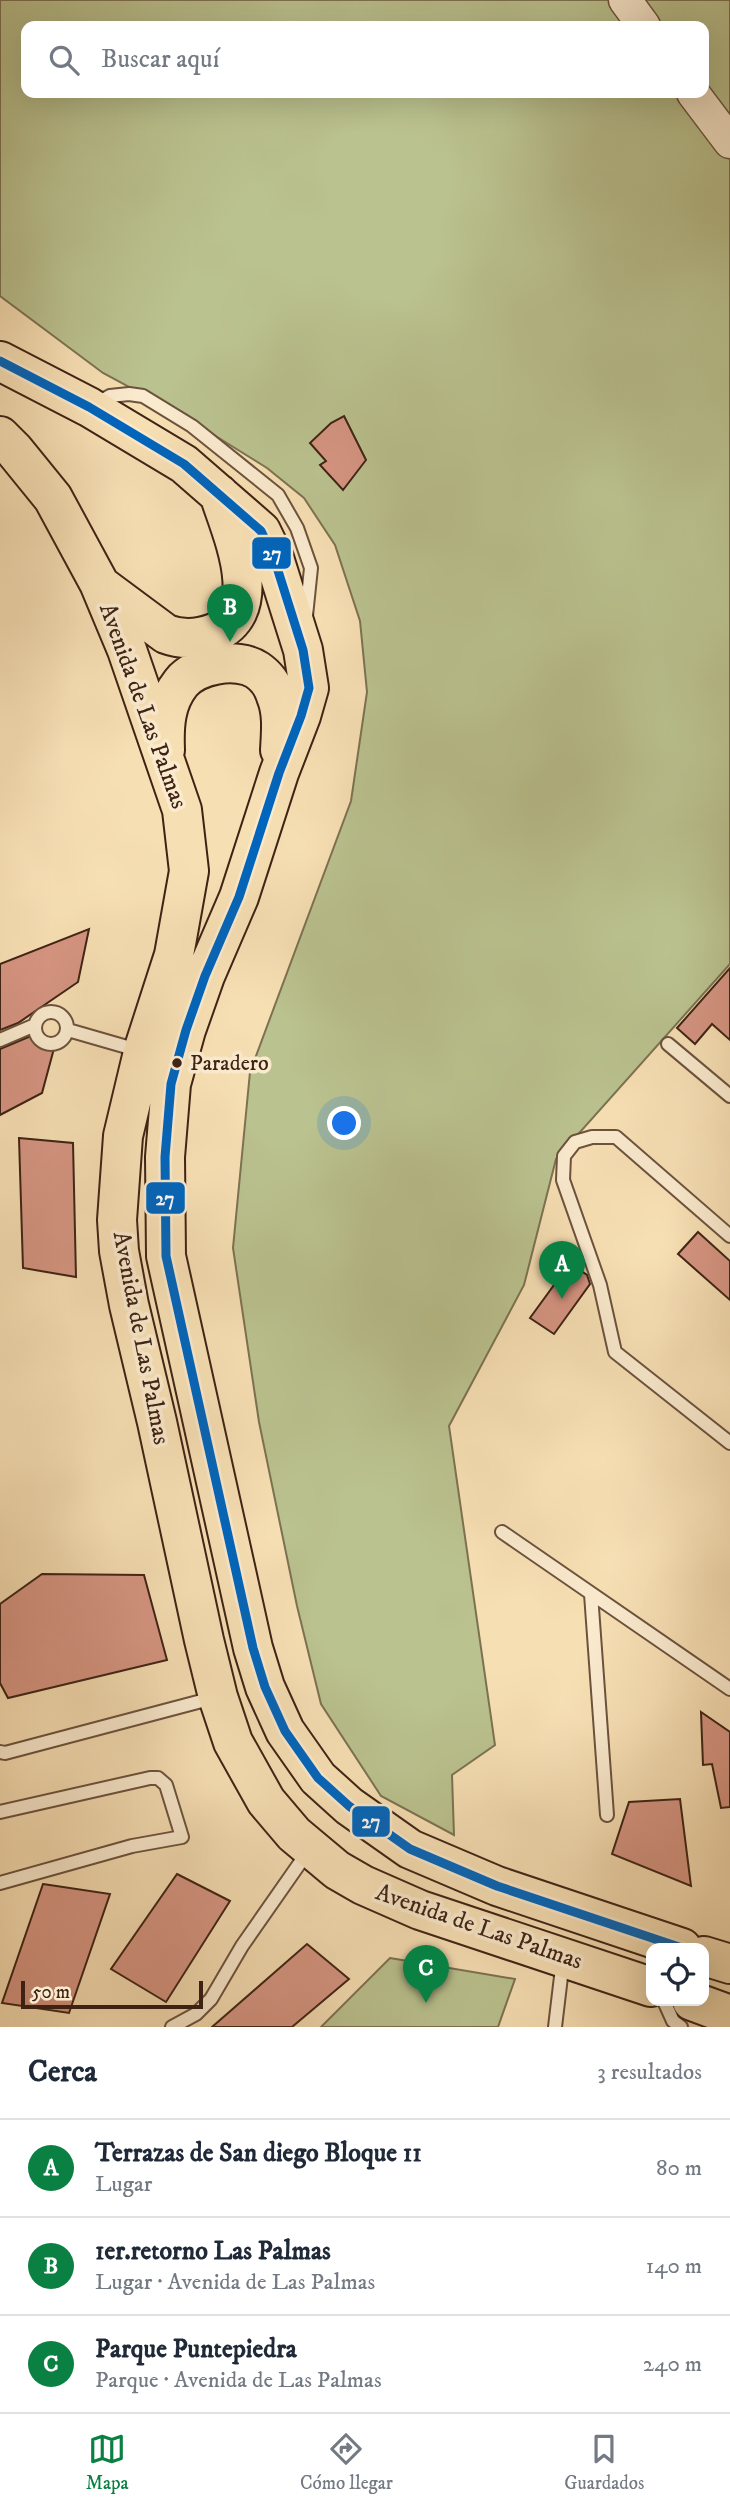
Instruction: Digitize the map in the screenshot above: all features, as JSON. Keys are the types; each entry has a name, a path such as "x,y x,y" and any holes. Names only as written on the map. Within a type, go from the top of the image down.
{"main road":[{"name":"Avenida de Las Palmas","path":"0,361 89,407 184,464 261,531 274,558 303,650 309,688 239,897 205,976 186,1030 171,1084 165,1157 166,1256 253,1648 265,1687 285,1731 318,1778 349,1806 410,1849 497,1886 667,1943"},
{"name":"Avenida de Las Palmas","path":"0,436 52,498 99,583 127,650 182,810 189,871 174,955 145,1048 123,1136 117,1193 119,1251 218,1697 233,1742 266,1801 295,1834 337,1870 388,1896 433,1914 646,1985"},
{"path":"99,583 166,634 189,639 225,627 237,614 241,604 242,565 219,493"},
{"path":"166,763 164,727 170,701 183,680 220,664 245,665 258,671 270,683 277,697 281,715 279,773"},
{"path":"709,1957 730,1964"},
{"path":"706,2006 730,2015"}],"street":[{"path":"625,0 640,21"},
{"path":"697,98 730,142"}],"lane":[{"path":"89,407 110,396 143,396 192,426 278,495 297,528 311,568 303,650"},
{"path":"49,1011 63,1016 68,1030 65,1037 53,1044 39,1039 35,1033 37,1018 49,1011"},
{"path":"0,1040 35,1026"},
{"path":"68,1030 127,1046 145,1048"},
{"path":"668,1044 730,1096"},
{"path":"730,1236 616,1137 592,1137 575,1142 564,1156 563,1180 600,1284 615,1352 730,1443"},
{"path":"502,1532 730,1689"},
{"path":"591,1594 607,1815"},
{"path":"0,1752 5,1753 218,1697"},
{"path":"0,1812 150,1778 158,1779 166,1785 182,1838 132,1846 0,1883"},
{"path":"172,2027 195,2014 211,1999 242,1947 310,1848"},
{"path":"555,2027 563,1956"},
{"path":"666,2006 673,2021 681,2027"}],"green space":[{"path":"0,0 730,0 730,964 556,1159 524,1285 449,1426 495,1745 452,1775 454,1835 381,1796 321,1704 297,1606 259,1422 233,1248 250,1072 351,801 367,692 360,621 335,545 304,498 267,468 185,417 103,373 0,296"},
{"path":"390,1958 515,1979 498,2027 321,2027"}],"building":[{"path":"344,416 366,460 343,490 320,465 326,461 310,443 331,423"},
{"path":"89,929 78,982 18,1023 0,1030 0,964"},
{"path":"730,968 730,1040 712,1024 695,1044 677,1028"},
{"path":"38,1033 56,1041 42,1093 0,1115 0,1049"},
{"path":"19,1138 73,1143 76,1277 23,1268"},
{"path":"698,1232 730,1261 730,1300 678,1254"},
{"path":"570,1263 587,1275 590,1284 554,1334 530,1318"},
{"path":"42,1574 144,1575 167,1660 8,1698 0,1683 0,1604"},
{"path":"701,1712 730,1732 730,1807 721,1808 712,1764 703,1765"},
{"path":"680,1799 691,1886 612,1854 629,1802"},
{"path":"177,1874 230,1901 166,2002 111,1969"},
{"path":"43,1884 110,1894 69,2013 2,2003"},
{"path":"307,1944 349,1979 292,2027 212,2027"}],"transit line":[{"name":"27","path":"0,361 89,407 184,464 261,531 274,558 303,650 309,688 239,897 205,976 186,1030 171,1084 165,1157 166,1256 253,1648 265,1687 285,1731 318,1778 349,1806 410,1849 497,1886 667,1943"}],"place":[{"name":"1er.retorno Las Palmas","path":"230,642"},
{"name":"Paradero","path":"177,1063"},
{"name":"Terrazas de San diego Bloque 11","path":"562,1299"},
{"name":"Parque Puntepiedra","path":"426,2003"}]}
